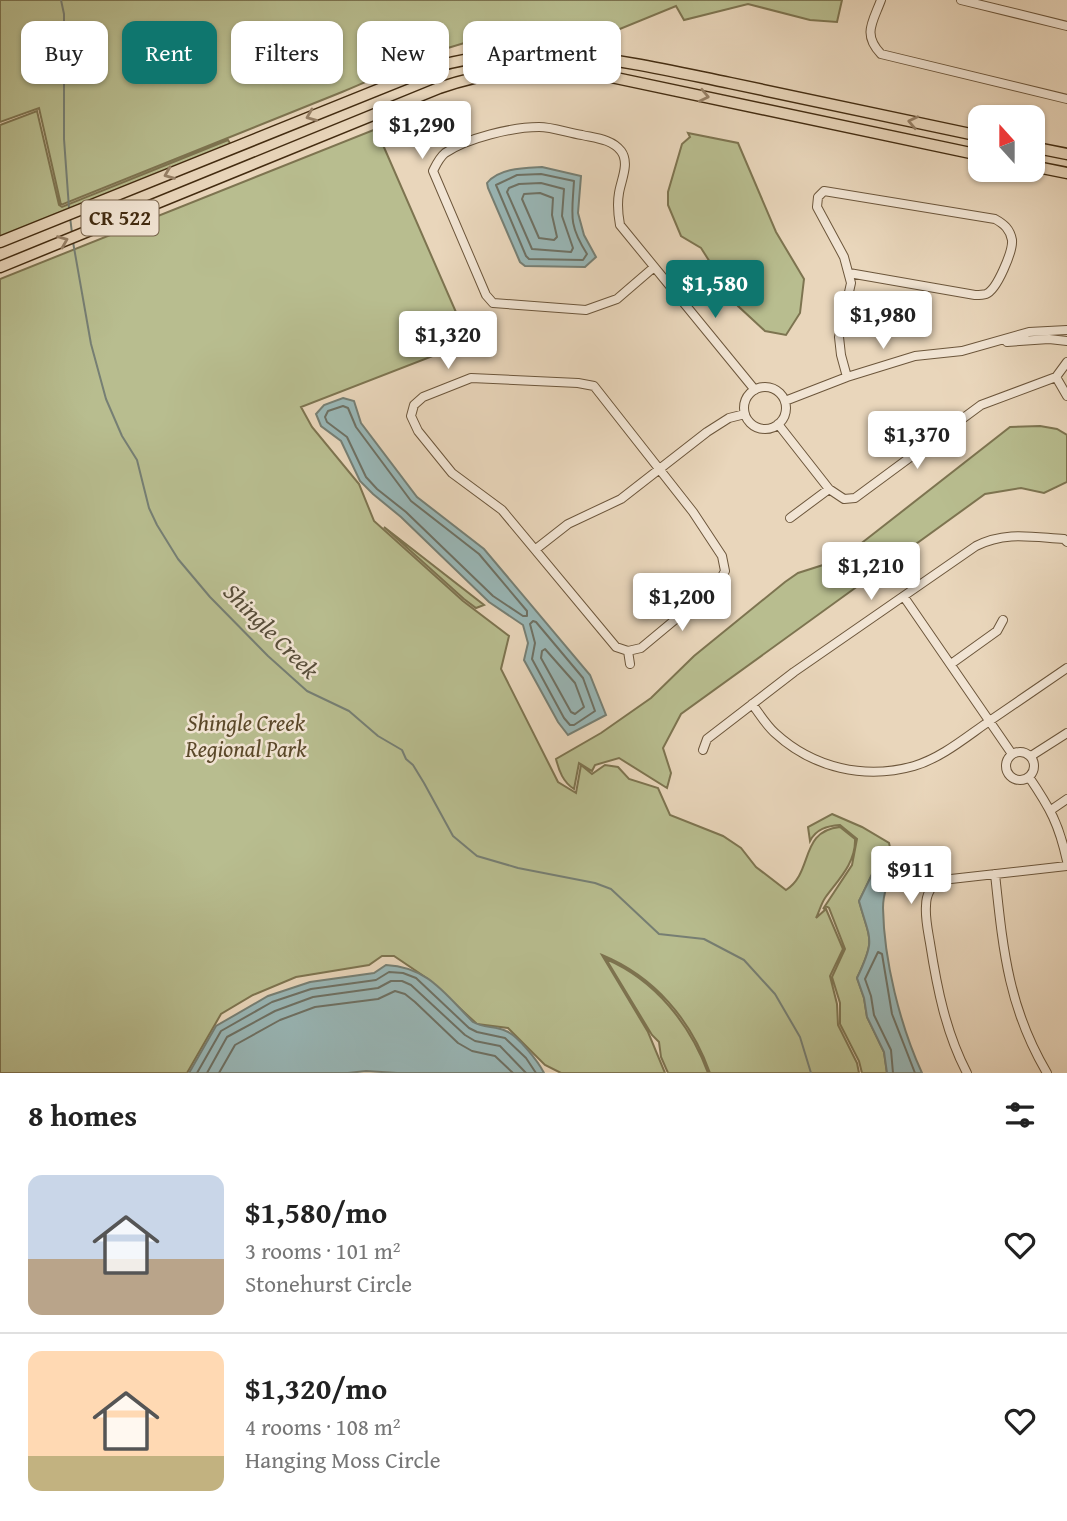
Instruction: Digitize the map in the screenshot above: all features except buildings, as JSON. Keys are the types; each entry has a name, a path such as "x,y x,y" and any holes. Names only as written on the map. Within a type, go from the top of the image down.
{"main road":[{"name":"CR 522","path":"0,242 445,64 492,54 531,52 580,55 634,64 968,134"},
{"name":"CR 522","path":"0,267 448,84 500,72 553,69 610,77 968,152"},
{"path":"1045,150 1067,154"},
{"path":"1045,169 1067,173"}],"street":[{"path":"881,0 869,33 872,45 881,54 1067,99"},
{"path":"961,0 1067,26"},
{"path":"653,268 617,299 586,310 493,303 486,295 433,171 446,153 506,131 540,127 603,139 615,145 623,153 625,164 617,211 620,225 755,390"},
{"path":"847,377 839,337 851,283 844,257 817,207 818,197 824,191 995,219 1006,224 1012,237 1012,245 997,284 988,293 975,295 849,273"},
{"path":"785,401 847,377 915,356 962,351 1029,332 1067,330"},
{"path":"994,343 1049,339 1067,341"},
{"path":"778,424 830,489 844,499 855,498 981,405 1056,377 1067,362"},
{"path":"471,377 594,386 662,469 722,556 725,571 718,584 641,648 628,651 616,647 502,510 452,473 431,450 411,416 414,405 422,397 471,377"},
{"path":"1056,377 1067,396"},
{"path":"762,387 774,389 785,401 785,414 778,424 769,428 757,427 745,414 746,400 762,387"},
{"path":"536,549 568,524 621,499 707,432 729,418 745,414"},
{"path":"790,518 830,489"},
{"path":"703,750 707,739 793,672 991,538 1008,536 1066,539"},
{"path":"904,597 1012,754"},
{"path":"951,664 998,631 1003,620"},
{"path":"628,651 629,664"},
{"path":"752,704 774,732 799,751 826,764 857,772 879,773 916,766 943,753 1067,667"},
{"path":"1031,756 1067,733"},
{"path":"1012,754 1024,752 1031,756 1034,767 1029,777"},
{"path":"1012,754 1006,765 1008,773 1018,779 1029,777"},
{"path":"1029,777 1051,810 1063,841 1067,861"},
{"path":"1051,810 1067,799"},
{"path":"967,1073 958,1056 938,991 926,905 929,892 935,883 1067,866"},
{"path":"995,874 1002,941 1011,990 1027,1034 1047,1073"}],"green space":[{"path":"0,0 842,0 837,22 810,20 748,4 684,20 676,6 621,29 621,21 463,21 463,44 449,48 449,21 357,21 357,84 360,84 61,205 39,108 0,122"},
{"path":"37,111 59,205 62,207 228,140 231,145 0,239 0,125"},
{"name":"Shingle Creek Regional Park","path":"376,129 469,342 301,407 312,427 359,484 374,521 463,601 509,636 501,669 558,782 576,793 581,765 592,774 605,765 618,767 629,779 658,788 670,815 723,836 741,848 756,867 786,890 795,882 818,836 827,830 840,827 855,839 853,856 825,898 816,918 826,909 843,949 830,976 837,1004 838,1025 857,1063 859,1073 710,1073 693,1035 669,1002 639,975 602,955 648,1032 665,1073 561,1073 545,1065 508,1028 477,1024 428,979 394,956 382,956 369,965 296,977 253,995 221,1014 187,1073 0,1073 0,279"},
{"path":"688,133 738,143 776,232 804,279 800,313 786,335 765,331 738,306 701,248 681,236 668,205 668,192 682,144 690,137"},
{"path":"1040,426 1057,429 1067,435 1067,482 1044,493 1021,488 985,494 681,714 663,748 671,773 667,788 619,758 595,765 592,771 579,763 574,789 564,780 556,759 601,733 651,698 694,656 785,582 798,573 823,565 854,549 1010,427"},
{"path":"384,527 484,605 476,608 464,599"},
{"path":"832,814 889,843 893,860 877,864 859,901 868,932 869,947 857,978 867,1017 884,1052 887,1073 862,1073 859,1061 840,1024 840,1003 832,977 845,949 829,908 826,906 823,909 852,865 857,839 840,825 822,829 810,841 808,827"},
{"path":"606,959 640,979 669,1006 691,1037 708,1073 668,1073 661,1057 659,1042 652,1035"}],"water":[{"path":"542,167 581,176 578,213 584,235 596,257 585,267 525,266 520,262 488,188 487,183 498,174"},
{"path":"343,398 354,401 361,423 417,497 484,549 590,675 606,715 568,735 524,660 528,643 523,625 489,602 401,517 373,494 360,481 341,441 321,426 316,414 324,405"},
{"path":"893,860 895,866 883,902 886,949 900,1014 922,1073 887,1073 884,1052 867,1017 857,978 869,947 868,932 859,901 877,864"},
{"path":"386,965 401,967 425,977 473,1022 511,1034 527,1049 544,1073 189,1073 216,1026 268,996 310,982 374,973"}],"waterway":[{"name":"Shingle Creek","path":"61,0 64,14 64,139 69,208"},
{"name":"Shingle Creek","path":"70,217 72,233"},
{"name":"Shingle Creek","path":"73,242 91,344 106,399 122,436 137,460 149,508 157,525 178,559 210,597 307,691 349,711 378,736 402,750 453,836 477,856 611,889 659,934 704,939 744,960 775,994 800,1037 811,1073"}]}
